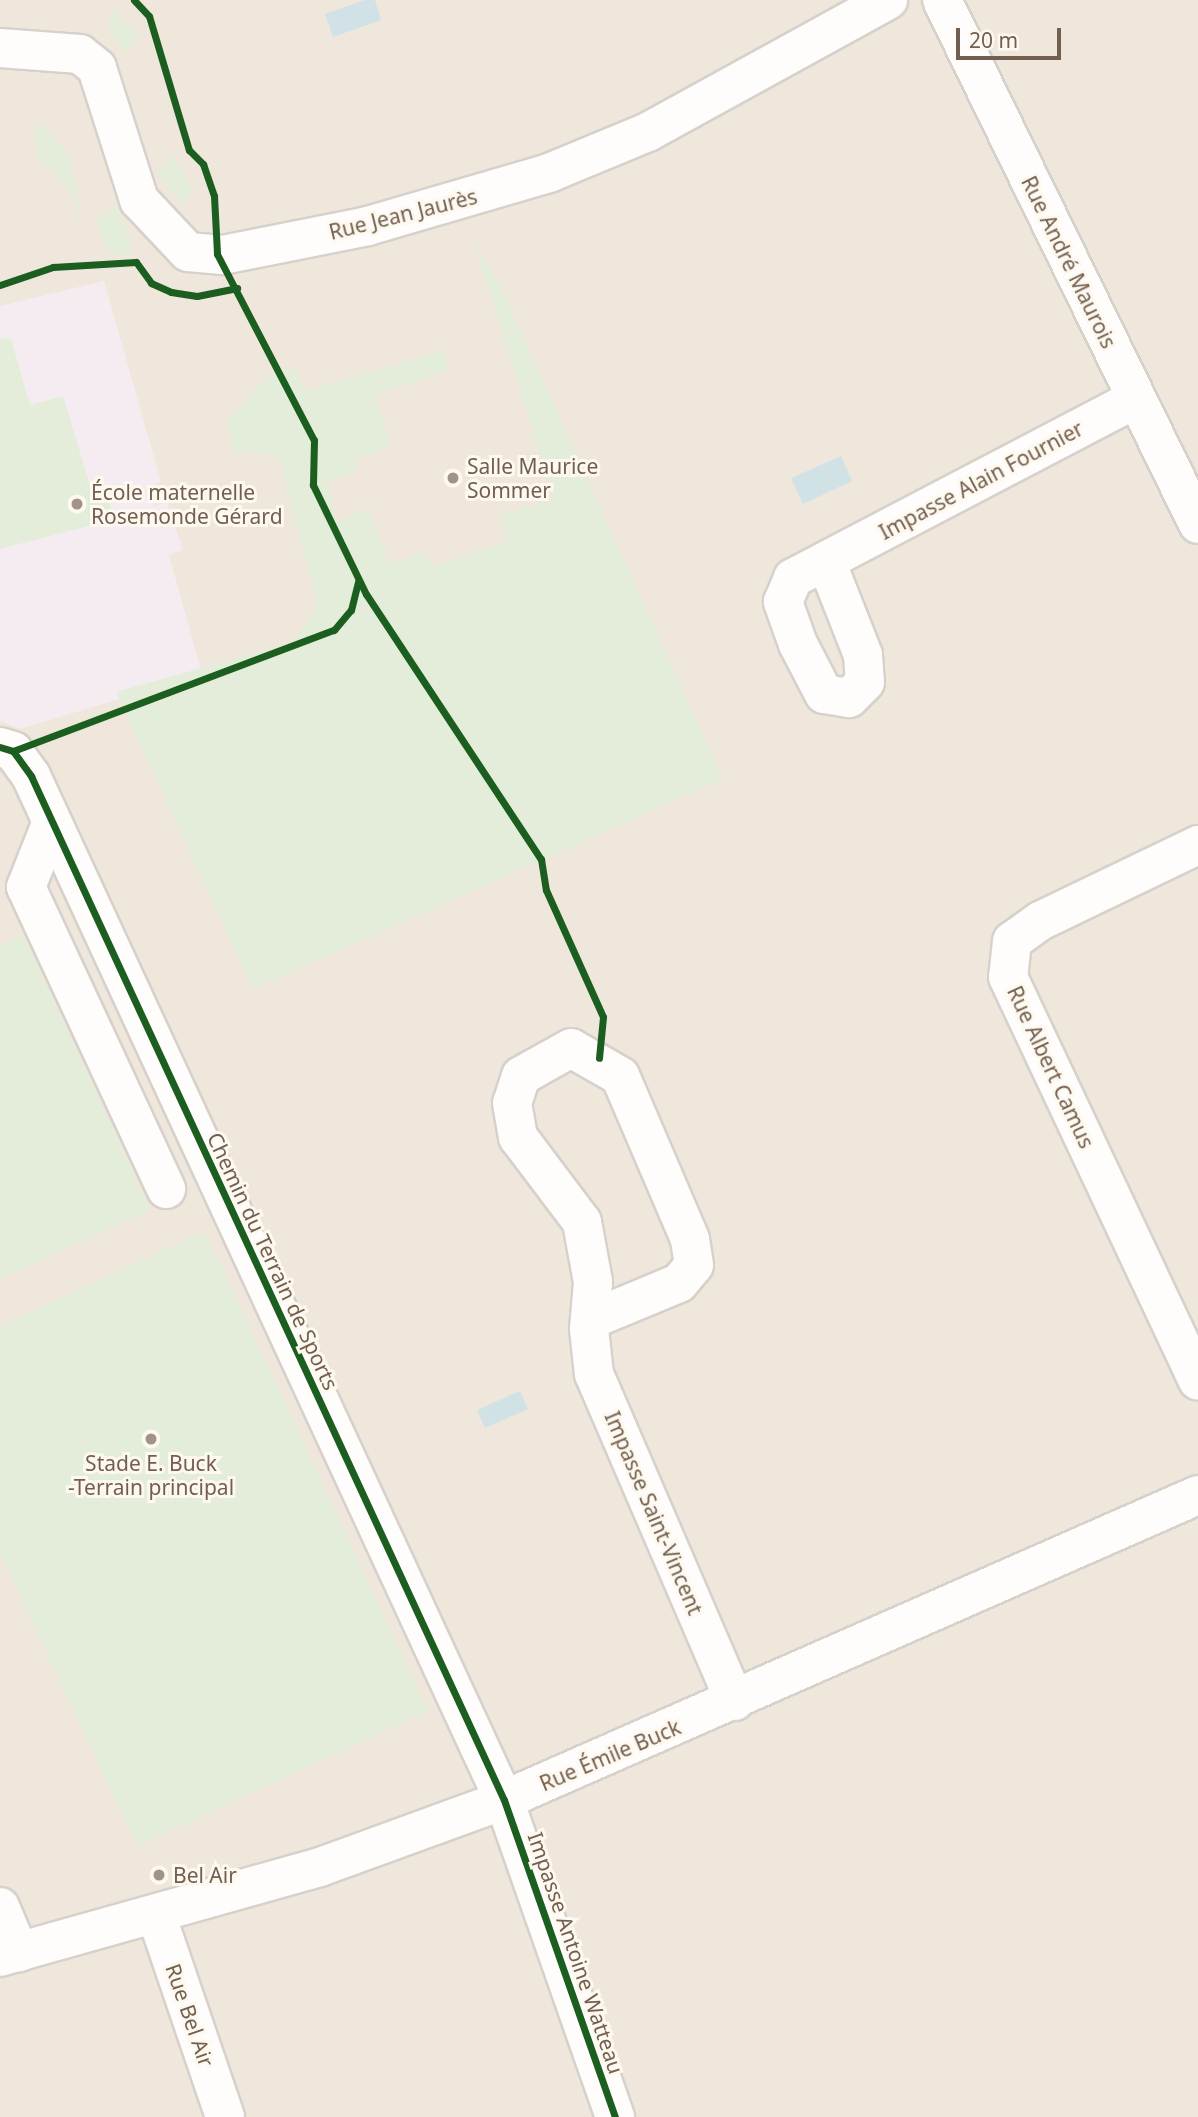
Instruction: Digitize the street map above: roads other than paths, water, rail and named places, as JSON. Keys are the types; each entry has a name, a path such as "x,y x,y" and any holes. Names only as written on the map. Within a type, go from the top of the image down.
{"street":[{"name":"Rue Jean Jaurès","path":"0,48 80,54 97,68 139,200 188,252 223,255 368,226 550,173 648,132 888,0"},
{"name":"Rue André Maurois","path":"942,0 1198,524"},
{"name":"Impasse Alain Fournier","path":"826,561 1136,399"},
{"name":"Chemin du Terrain de Sports","path":"0,747 13,751 31,776 504,1800"},
{"path":"51,824 26,887 166,1189"},
{"name":"Rue Albert Camus","path":"1198,845 1040,921 1012,941 1008,977 1198,1380"},
{"name":"Impasse Saint-Vincent","path":"590,1320 679,1283 694,1265 690,1239 620,1076 571,1048 521,1076 512,1104 518,1137 582,1222 593,1282 590,1320 594,1374 735,1701"},
{"name":"Rue Émile Buck","path":"10,1955 320,1867 504,1800 735,1701 1198,1495"},
{"name":"Impasse Antoine Watteau","path":"504,1800 615,2117"},
{"path":"0,1907 10,1955"},
{"name":"Rue Bel Air","path":"156,1914 225,2117"}],"place":[{"name":"Salle Maurice Sommer","path":"453,478"},
{"name":"École maternelle Rosemonde Gérard","path":"77,504"},
{"name":"Stade E. Buck -Terrain principal","path":"151,1439"},
{"name":"Bel Air","path":"159,1875"}]}
